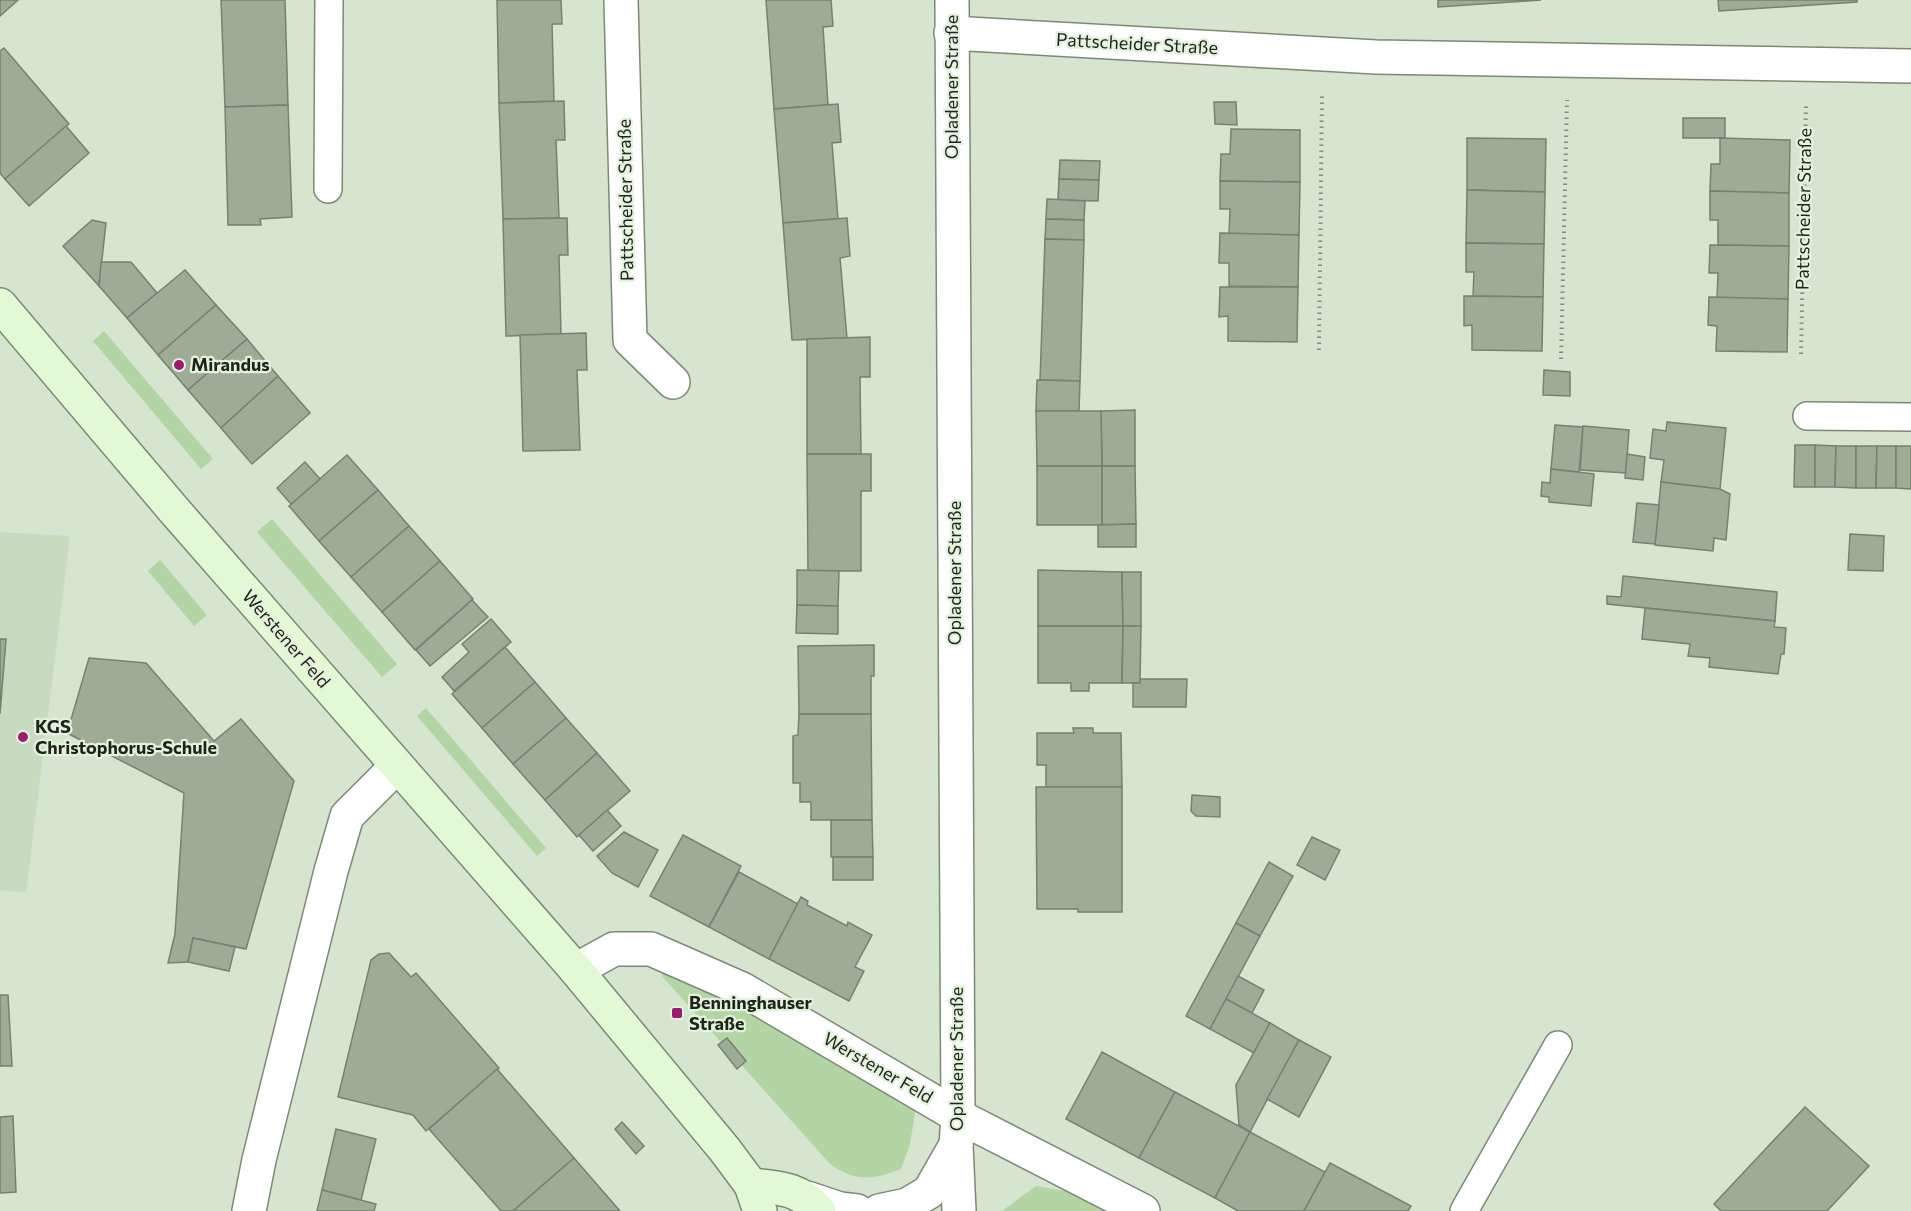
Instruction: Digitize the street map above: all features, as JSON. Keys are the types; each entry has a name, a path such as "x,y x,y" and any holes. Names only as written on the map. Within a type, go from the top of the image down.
{"main road":[{"name":"Werstener Feld","path":"0,305 166,500 576,970 718,1141 756,1198 780,1188 813,1204"}],"street":[{"name":"Pattscheider Straße","path":"621,0 630,340 673,382"},
{"name":"Opladener Straße","path":"952,0 959,1211"},
{"name":"Pattscheider Straße","path":"951,33 1376,57 1911,66"},
{"path":"249,1211 259,1160 331,871 347,816 397,766"},
{"name":"Werstener Feld","path":"576,970 614,949 651,949 742,989 957,1130 1143,1211"},
{"name":"Opladener Straße","path":"879,1211 907,1205 929,1192 957,1130"},
{"path":"813,1204 857,1211"}],"lane":[{"path":"328,189 329,0"},
{"path":"1807,416 1911,417"},
{"path":"1464,1211 1558,1045"}],"path":[{"path":"1319,350 1323,54"},
{"path":"1561,359 1568,60"},
{"name":"Pattscheider Straße","path":"1801,354 1807,64"}],"shaded area":[{"name":"KGS Christophorus-Schule","path":"0,532 70,536 26,893 0,890"}],"green space":[{"path":"104,331 213,459 201,469 93,341"},
{"path":"272,519 397,664 382,677 257,532"},
{"path":"160,560 207,615 194,626 148,571"},
{"path":"426,708 546,848 537,856 417,716"},
{"path":"665,968 675,970 917,1101 910,1144 901,1169 873,1177 864,1177 848,1174 830,1164 662,976"},
{"path":"1036,1186 1065,1191 1107,1211 1002,1211"}],"building":[{"path":"0,0 18,0 0,16"},
{"path":"221,0 285,0 288,105 225,107"},
{"path":"497,0 561,0 562,24 552,24 554,101 499,103"},
{"path":"766,0 831,0 833,26 823,27 828,105 774,109"},
{"path":"1438,0 1541,0 1438,7"},
{"path":"1718,0 1857,0 1857,2 1719,11"},
{"path":"4,48 69,124 5,179 0,173 0,51"},
{"path":"564,101 565,140 556,140 559,218 503,219 499,103"},
{"path":"1214,102 1236,102 1237,125 1215,124"},
{"path":"838,104 841,142 832,143 838,219 783,223 774,109"},
{"path":"288,105 292,217 260,219 261,225 228,225 225,107"},
{"path":"1683,118 1725,118 1725,138 1683,138"},
{"path":"66,126 89,153 29,206 5,179"},
{"path":"1231,129 1300,130 1300,182 1220,181 1221,154 1230,154"},
{"path":"1467,138 1546,139 1545,192 1467,190"},
{"path":"1720,138 1790,140 1789,193 1710,191 1711,164 1720,164"},
{"path":"1060,160 1100,161 1099,180 1059,179"},
{"path":"1059,179 1099,180 1098,201 1058,200"},
{"path":"1220,181 1300,182 1299,235 1229,234 1230,209 1220,209"},
{"path":"1467,190 1545,192 1544,244 1466,243"},
{"path":"1710,191 1789,193 1789,246 1718,245 1718,220 1710,220"},
{"path":"1047,199 1085,201 1084,220 1046,219"},
{"path":"567,218 568,255 559,255 561,334 506,336 503,219"},
{"path":"847,218 850,256 840,258 847,338 792,340 783,223"},
{"path":"1046,219 1084,220 1084,240 1045,239"},
{"path":"92,220 106,223 99,286 63,246"},
{"path":"1220,233 1299,235 1298,287 1229,286 1229,263 1219,263"},
{"path":"1045,239 1084,240 1080,381 1040,380"},
{"path":"1466,243 1544,244 1543,297 1473,296 1474,272 1466,272"},
{"path":"1710,245 1789,246 1788,299 1717,298 1718,273 1709,273"},
{"path":"101,262 131,262 157,293 127,318 99,286"},
{"path":"185,270 216,305 158,355 127,318"},
{"path":"1220,287 1298,287 1297,342 1228,341 1228,316 1219,317"},
{"path":"1464,296 1543,297 1542,351 1472,350 1472,325 1464,326"},
{"path":"1709,297 1788,299 1787,352 1716,351 1717,326 1708,325"},
{"path":"216,305 247,339 188,390 158,355"},
{"path":"586,333 587,370 577,370 580,450 523,451 520,335"},
{"path":"870,337 870,377 860,377 861,454 807,454 807,339"},
{"path":"247,339 278,376 221,428 188,390"},
{"path":"1544,370 1570,372 1570,396 1543,395"},
{"path":"278,376 310,413 252,464 221,428"},
{"path":"1037,380 1080,381 1079,411 1036,411"},
{"path":"1135,410 1135,466 1102,466 1101,411"},
{"path":"1036,411 1101,411 1102,466 1037,466"},
{"path":"1667,422 1726,428 1720,489 1661,482 1664,460 1650,458 1653,429 1666,431"},
{"path":"1555,425 1583,427 1579,472 1551,469"},
{"path":"1583,426 1629,430 1626,473 1580,470"},
{"path":"1795,445 1815,445 1815,487 1794,487"},
{"path":"1815,445 1836,446 1835,487 1815,487"},
{"path":"1836,446 1856,446 1856,488 1835,487"},
{"path":"1856,446 1877,446 1876,488 1856,488"},
{"path":"1877,446 1896,446 1896,488 1876,488"},
{"path":"1896,446 1911,446 1911,489 1896,488"},
{"path":"807,454 871,454 871,491 861,491 861,571 808,571"},
{"path":"1627,454 1645,457 1643,480 1625,478"},
{"path":"347,455 378,490 319,541 289,506"},
{"path":"305,462 320,479 291,504 277,488"},
{"path":"1037,466 1102,466 1102,525 1037,525"},
{"path":"1102,466 1135,466 1136,524 1102,525"},
{"path":"1551,469 1594,474 1591,506 1549,502 1549,497 1541,496 1542,482 1550,483"},
{"path":"1661,482 1720,489 1730,494 1726,540 1714,538 1713,551 1655,545"},
{"path":"378,490 409,526 351,577 319,541"},
{"path":"1637,503 1659,505 1655,544 1633,542"},
{"path":"1136,524 1136,547 1098,547 1098,525"},
{"path":"409,526 440,561 382,612 351,577"},
{"path":"1850,534 1884,536 1883,571 1848,570"},
{"path":"440,561 473,599 415,650 382,612"},
{"path":"797,570 839,571 838,606 797,605"},
{"path":"1038,570 1122,572 1123,626 1038,626"},
{"path":"1122,572 1141,572 1141,626 1123,626"},
{"path":"1623,576 1777,592 1775,621 1607,604 1607,596 1621,597"},
{"path":"472,600 488,617 430,666 416,650"},
{"path":"797,605 838,606 838,634 796,633"},
{"path":"1645,608 1775,621 1774,627 1786,628 1784,654 1781,654 1778,674 1709,667 1710,658 1688,656 1690,644 1642,639"},
{"path":"491,619 511,642 454,691 442,677 469,652 462,644"},
{"path":"1038,626 1123,626 1122,683 1089,683 1089,691 1071,691 1071,683 1038,683"},
{"path":"1123,626 1141,626 1140,683 1122,683"},
{"path":"0,639 6,639 0,714"},
{"path":"874,645 871,714 799,714 798,646"},
{"path":"505,647 535,682 482,728 452,694"},
{"path":"89,658 146,663 214,741 241,719 294,781 246,949 193,938 188,962 168,963 175,934 184,793 67,733"},
{"path":"1140,679 1187,679 1186,707 1133,707 1133,683 1140,683"},
{"path":"535,682 566,718 513,764 482,728"},
{"path":"799,714 871,714 872,820 811,820 811,802 800,802 800,783 793,783 793,736 798,735"},
{"path":"566,718 597,753 545,800 513,764"},
{"path":"1073,728 1093,728 1093,733 1121,733 1122,787 1046,787 1046,765 1037,765 1037,733 1074,733"},
{"path":"597,753 630,791 577,837 545,800"},
{"path":"1036,787 1122,787 1122,912 1037,909"},
{"path":"1192,795 1220,797 1220,817 1196,816 1191,811"},
{"path":"607,810 621,826 593,851 579,835"},
{"path":"831,820 872,820 873,857 831,857"},
{"path":"624,832 658,850 638,887 612,873 597,856"},
{"path":"683,835 741,866 709,927 650,896"},
{"path":"1312,837 1340,850 1325,880 1297,865"},
{"path":"833,857 873,857 873,880 833,880"},
{"path":"1269,862 1293,876 1260,936 1236,923"},
{"path":"739,872 798,904 769,959 709,927"},
{"path":"801,897 808,901 807,905 847,926 848,922 872,935 855,967 864,971 849,1001 769,959"},
{"path":"1236,923 1260,936 1210,1029 1186,1016"},
{"path":"193,938 235,947 229,971 188,962"},
{"path":"389,953 411,977 416,973 499,1068 426,1131 413,1115 338,1097 371,960 379,954"},
{"path":"1238,976 1264,990 1252,1013 1226,999"},
{"path":"0,995 8,995 12,1066 0,1066"},
{"path":"1226,999 1270,1023 1254,1053 1210,1029"},
{"path":"1270,1023 1299,1040 1250,1132 1239,1125 1236,1085"},
{"path":"727,1038 746,1061 737,1069 718,1045"},
{"path":"1299,1040 1331,1057 1299,1117 1267,1099"},
{"path":"1102,1052 1175,1092 1139,1158 1066,1119"},
{"path":"497,1069 574,1158 513,1211 501,1211 429,1129"},
{"path":"1175,1092 1250,1132 1215,1198 1139,1158"},
{"path":"1805,1107 1869,1166 1827,1211 1721,1211 1714,1204"},
{"path":"13,1116 16,1192 0,1193 0,1117"},
{"path":"622,1122 644,1146 636,1154 615,1129"},
{"path":"336,1129 376,1139 361,1200 322,1190"},
{"path":"1250,1132 1325,1172 1304,1211 1238,1211 1215,1198"},
{"path":"574,1158 620,1211 513,1211"},
{"path":"1330,1163 1411,1206 1408,1211 1304,1211"},
{"path":"322,1190 376,1204 374,1211 317,1211"}],"place":[{"name":"Mirandus","path":"179,365"},
{"name":"KGS Christophorus-Schule","path":"23,737"},
{"name":"Benninghauser Straße","path":"677,1013"}]}
